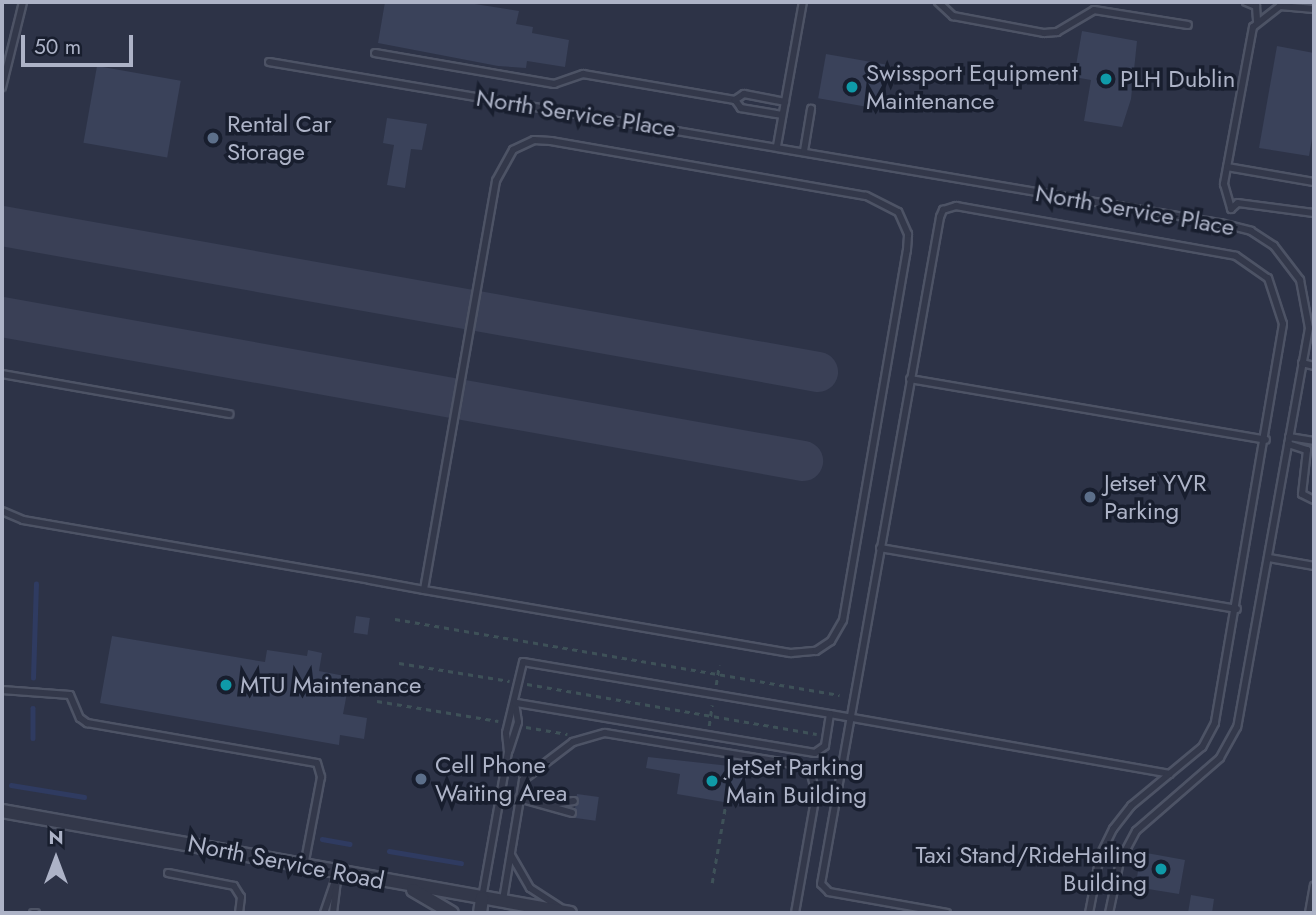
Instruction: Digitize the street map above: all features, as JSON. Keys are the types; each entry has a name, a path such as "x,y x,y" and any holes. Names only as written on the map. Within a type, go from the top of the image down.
{"street":[{"name":"North Service Road","path":"2,811 482,898 503,908 571,913"},
{"path":"400,884 452,913"},
{"path":"480,913 482,898"}],"lane":[{"path":"2,87 23,2"},
{"path":"777,146 803,2"},
{"path":"938,2 953,16 1044,33 1056,32 1094,10 1188,24"},
{"path":"1246,2 1256,6 1258,18"},
{"path":"1228,225 1231,209 1224,184 1251,32 1258,18 1261,2"},
{"path":"1258,18 1280,6 1314,9"},
{"path":"375,53 554,85 583,74 735,100 744,94 785,102"},
{"name":"North Service Place","path":"269,62 777,146 1228,225 1251,231 1274,246 1300,280 1309,316 1269,558 1234,736 1220,758 1136,831 1120,861 1109,913"},
{"path":"735,100 741,108 782,115"},
{"path":"803,151 811,109"},
{"path":"2,512 23,520 424,590 791,653 808,653 831,641 843,620 907,250 908,234 898,212 866,196 551,141 534,140 513,150 496,181 424,590"},
{"path":"1227,167 1314,182"},
{"path":"1231,209 1238,203 1314,214"},
{"path":"947,913 823,889 821,880 940,217 948,207 956,206 1220,252 1261,270 1276,292 1284,331 1215,723 1202,747 1131,806 1105,842 1089,913"},
{"path":"1303,363 1314,366"},
{"path":"2,374 230,414"},
{"path":"910,379 1266,440"},
{"path":"1289,441 1314,441"},
{"path":"1289,441 1307,450 1302,494 1314,500"},
{"path":"880,548 1237,609"},
{"path":"1269,558 1314,566"},
{"path":"482,898 508,752 516,735 515,703 523,662 1170,774"},
{"path":"2,690 70,695 79,718 87,723 317,764 321,777 304,866"},
{"path":"515,703 815,753 825,746 830,714"},
{"path":"503,908 519,798 530,772 580,738 605,733 797,765 811,774 817,794 795,913"},
{"path":"817,794 836,797"},
{"path":"519,798 552,804 572,813"},
{"path":"552,804 575,801"},
{"path":"510,846 514,866 530,888 571,913"},
{"path":"324,913 338,872"},
{"path":"333,913 338,872"},
{"path":"167,873 234,886 241,897 239,913"},
{"path":"1309,913 1314,885"}],"path":[{"path":"395,619 840,695"},
{"path":"399,663 512,682"},
{"path":"715,688 719,665"},
{"path":"527,684 821,734"},
{"path":"708,729 713,700"},
{"path":"377,701 504,722"},
{"path":"522,726 568,734"},
{"path":"712,883 726,802"}],"shaded area":[{"path":"2,2 1314,2 1314,913 2,913"}],"building":[{"path":"385,2 462,2 519,11 516,24 533,27 532,33 569,40 565,67 527,61 526,68 498,66 378,43"},
{"name":"PLH Dublin","path":"1082,31 1137,41 1131,99 1122,127 1084,121 1091,80 1074,77"},
{"path":"1277,46 1314,53 1314,127 1309,156 1259,148"},
{"name":"Swissport Equipment Maintenance","path":"826,54 887,65 879,109 818,98"},
{"path":"97,66 181,81 167,158 83,143"},
{"path":"387,118 427,124 422,150 411,149 405,188 387,185 394,145 383,143"},
{"path":"356,616 370,618 367,635 354,633"},
{"name":"MTU Maintenance","path":"112,636 265,662 267,650 307,656 308,650 322,653 319,671 350,677 343,714 367,718 364,739 340,735 339,745 100,703"},
{"name":"JetSet Parking Main Building","path":"648,757 748,768 741,805 677,794 680,774 646,768"},
{"path":"577,794 599,797 595,821 574,818"},
{"name":"Taxi Stand/RideHailing Building","path":"1141,852 1185,860 1179,894 1142,888 1143,878 1137,877"},
{"path":"1191,895 1214,899 1212,913 1188,913"}],"waterway":[{"path":"33,678 36,584"},
{"path":"33,708 33,738"},
{"path":"11,785 84,797"},
{"path":"322,839 350,844"},
{"path":"389,851 461,863"}],"taxiway":[{"path":"2,226 818,372"},
{"path":"2,317 803,461"}],"place":[{"name":"PLH Dublin","path":"1106,79"},
{"name":"Swissport Equipment Maintenance","path":"852,87"},
{"name":"Rental Car Storage","path":"213,138"},
{"name":"Jetset YVR Parking","path":"1090,497"},
{"name":"MTU Maintenance","path":"226,685"},
{"name":"Cell Phone Waiting Area","path":"421,779"},
{"name":"JetSet Parking Main Building","path":"712,781"},
{"name":"Taxi Stand/RideHailing Building","path":"1161,869"}]}
